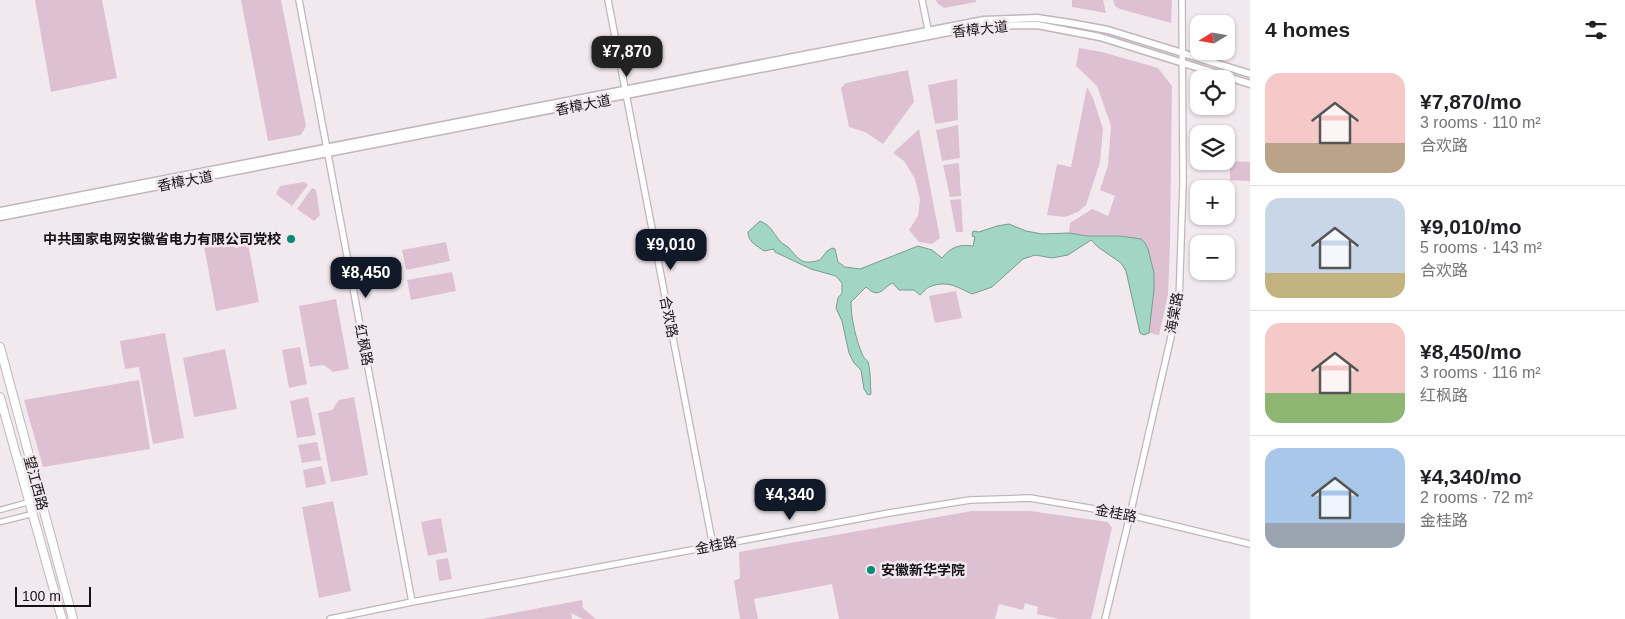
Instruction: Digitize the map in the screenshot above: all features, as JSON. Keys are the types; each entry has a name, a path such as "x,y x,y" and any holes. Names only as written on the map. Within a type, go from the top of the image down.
{"main road":[{"name":"香樟大道","path":"928,34 984,20 1036,18 1070,22 1108,30 1250,74"},
{"name":"香樟大道","path":"0,211 627,93 928,34 980,26 1037,25 1100,37 1250,84"},
{"name":"香樟大道","path":"0,217 328,150"},
{"name":"望江西路","path":"0,347 74,619"},
{"name":"望江西路","path":"0,397 62,619"}],"street":[{"name":"红枫路","path":"299,0 412,602"},
{"name":"合欢路","path":"608,0 713,546"},
{"path":"922,0 928,34"},
{"name":"海棠路","path":"1105,619 1178,302 1183,183 1182,0"},
{"name":"金桂路","path":"330,619 889,513 970,500 1030,498 1130,515 1250,544"},
{"path":"0,510 29,502"},
{"path":"0,522 32,514"}],"shaded area":[{"path":"35,0 102,0 117,78 51,92"},
{"path":"241,0 281,0 306,126 301,135 268,141"},
{"path":"936,0 976,0 976,2 944,8"},
{"path":"1072,0 1103,0 1106,13 1072,7"},
{"path":"1113,0 1172,0 1171,23 1120,9 1115,6"},
{"path":"1079,48 1102,52 1158,68 1172,86 1168,295 1159,335 1149,333 1154,289 1120,236 1087,236 1069,233 1070,223 1092,209 1108,216 1115,196 1100,190 1108,165 1111,126 1097,86 1076,66"},
{"path":"908,70 914,102 883,144 865,132 849,127 841,88 846,83"},
{"path":"957,79 958,120 935,124 928,85"},
{"path":"1087,87 1093,98 1103,129 1100,162 1086,205 1078,212 1065,217 1047,215 1057,164 1071,167"},
{"path":"958,125 960,158 942,161 936,130"},
{"path":"919,129 940,238 932,244 919,242 909,230 918,216 920,200 915,179 904,161 893,153"},
{"path":"1235,161 1250,162 1250,181 1230,180 1230,170 1235,170"},
{"path":"959,163 961,196 950,197 943,165"},
{"path":"304,182 308,185 292,206 276,194 280,186"},
{"path":"312,188 316,190 320,215 314,221 297,209"},
{"path":"961,199 963,232 956,232 950,200"},
{"path":"760,221 769,227 781,242 802,261 820,260 832,248 835,249 838,262 845,267 860,269 918,246 932,250 942,258 956,247 964,245 973,246 975,237 972,236 973,231 979,232 1009,224 1026,231 1042,234 1069,233 1141,239 1148,249 1154,273 1149,333 1144,335 1140,333 1126,271 1121,263 1091,240 1068,255 1052,258 1035,255 1023,259 992,287 972,294 956,286 946,284 929,287 920,295 914,290 899,290 893,283 879,293 872,292 866,287 851,302 856,336 863,356 868,361 869,366 871,394 868,395 864,389 861,370 854,363 849,353 842,321 836,308 838,298 842,293 842,283 836,276 811,269 775,252 774,249 764,251 755,245 749,238 748,232"},
{"path":"247,238 259,302 216,311 204,246"},
{"path":"446,242 450,261 406,270 402,250"},
{"path":"452,272 456,291 411,300 407,280"},
{"path":"956,291 962,318 935,323 929,296"},
{"path":"336,299 349,369 333,372 324,365 310,367 299,306"},
{"path":"165,333 184,438 153,444 139,367 125,369 120,341"},
{"path":"300,347 307,384 289,388 282,350"},
{"path":"225,349 237,409 194,417 183,358"},
{"path":"139,380 150,449 43,467 24,400"},
{"path":"308,397 316,435 297,438 290,401"},
{"path":"354,397 368,475 331,482 318,413 332,410 339,400"},
{"path":"317,442 321,460 302,463 298,445"},
{"path":"322,466 326,484 306,488 303,470"},
{"path":"333,501 351,591 319,598 302,507"},
{"name":"安徽新华学院","path":"972,511 1030,511 1108,522 1112,528 1091,619 1059,619 1037,614 1038,607 1025,603 1023,610 999,604 995,619 839,619 832,584 754,599 758,619 740,619 734,581 740,578 739,552"},
{"path":"441,518 447,552 428,556 421,522"},
{"path":"448,558 452,579 439,581 436,560"},
{"path":"582,600 583,608 596,619 583,619 571,613 572,619 482,619"}],"place":[{"name":"中共国家电网安徽省电力有限公司党校","path":"291,239"},
{"name":"安徽新华学院","path":"871,570"}]}
